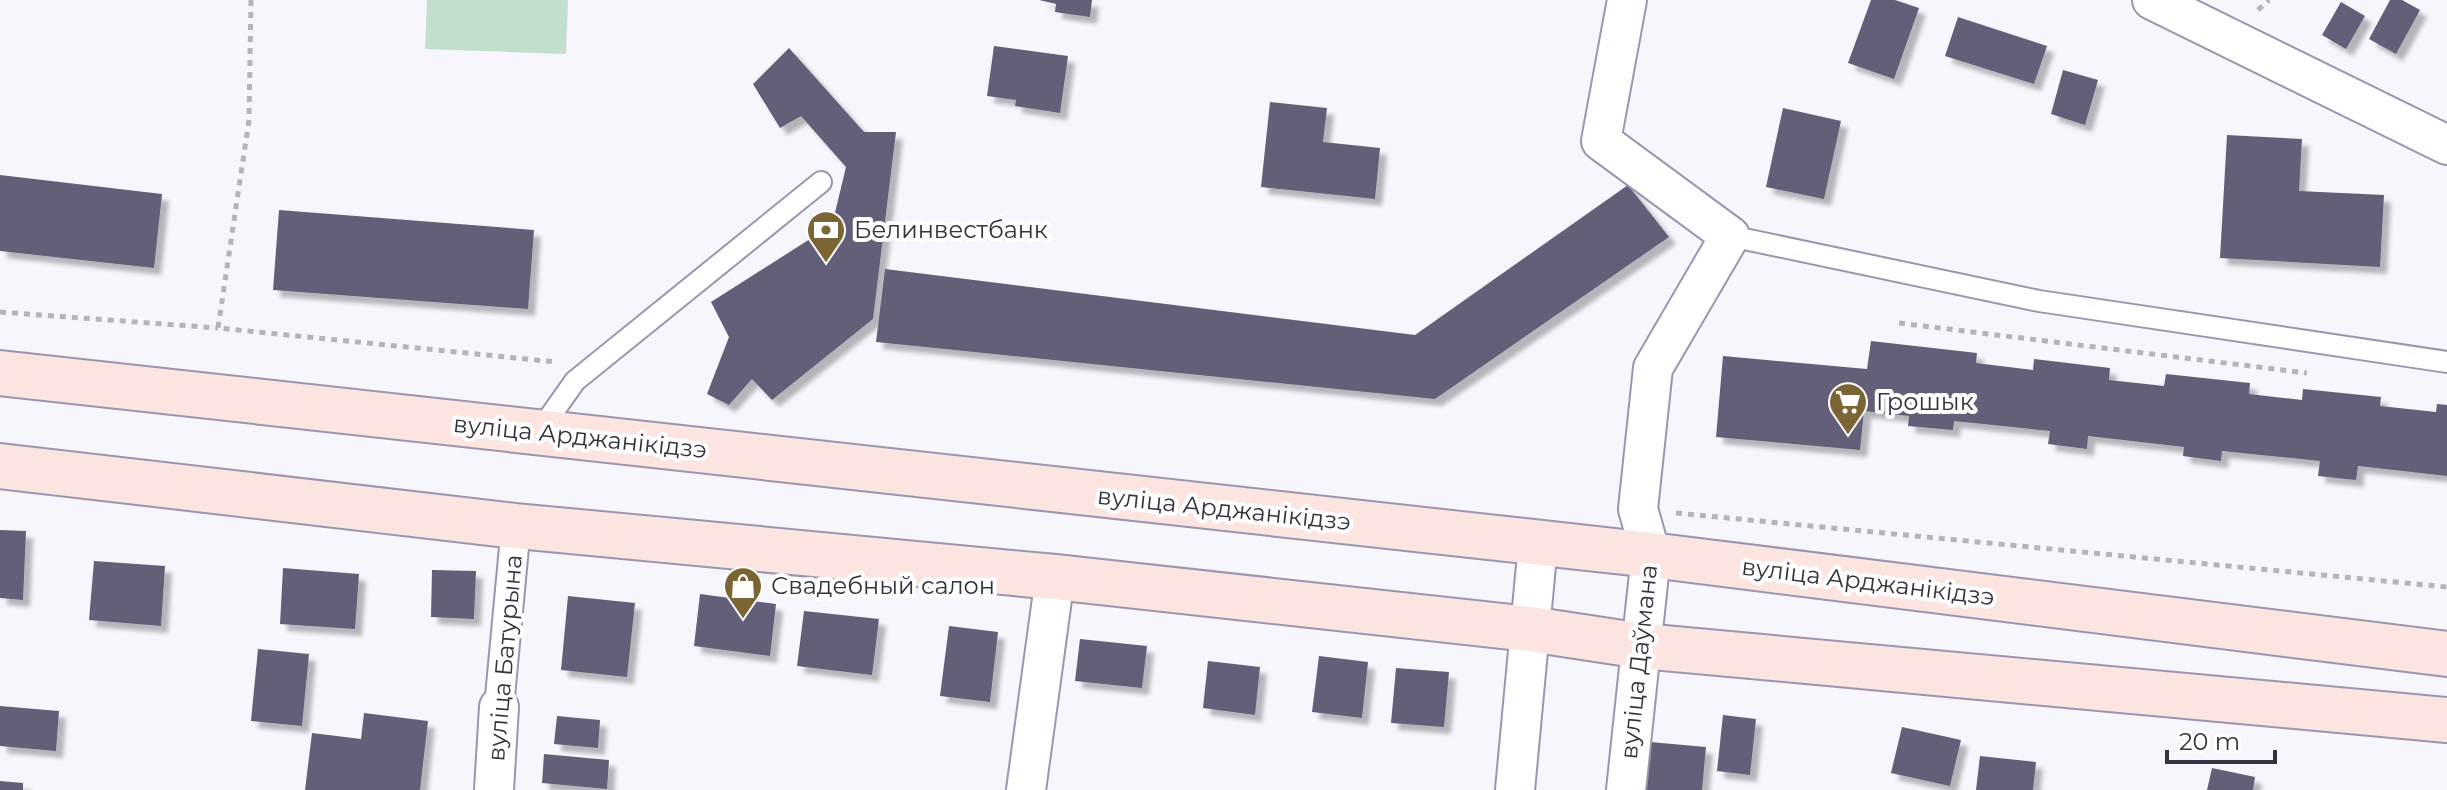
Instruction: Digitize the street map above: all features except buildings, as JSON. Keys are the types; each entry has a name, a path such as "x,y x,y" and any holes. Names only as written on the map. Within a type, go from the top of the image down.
{"main road":[{"name":"вуліца Арджанікідзэ","path":"0,373 1651,555 2447,654"},
{"path":"0,466 516,526 1055,577 1530,629 1642,646 2447,720"}],"street":[{"path":"1627,0 1601,141 1730,236"},
{"path":"2152,0 2447,145"},
{"name":"вуліца Даўмана","path":"1626,790 1651,555 1638,509 1653,368 1730,236"},
{"name":"вуліца Батурына","path":"494,790 516,526"},
{"path":"1515,790 1538,544"},
{"path":"1026,790 1055,577"}],"lane":[{"path":"539,432 575,381 821,182"},
{"path":"1730,236 2039,301 2447,362"}],"path":[{"path":"218,328 249,120 251,0"},
{"path":"0,312 218,328 593,366"},
{"path":"1899,323 2322,375"},
{"path":"1638,509 2447,587"}],"green space":[{"path":"427,0 568,0 566,54 425,49"}],"place":[{"name":"Белинвестбанк","path":"826,264"},
{"name":"Грошык","path":"1848,436"},
{"name":"Свадебный салон","path":"743,620"}]}
